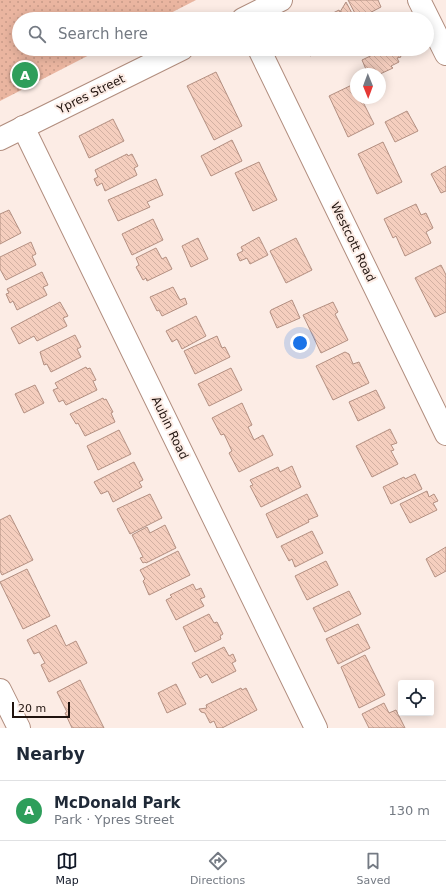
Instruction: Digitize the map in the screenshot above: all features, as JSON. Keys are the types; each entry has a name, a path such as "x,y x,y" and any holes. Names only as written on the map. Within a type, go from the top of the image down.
{"street":[{"path":"251,12 281,0"},
{"path":"419,0 425,12"},
{"path":"434,30 446,54"},
{"name":"Ypres Street","path":"0,139 168,56"},
{"name":"Westcott Road","path":"262,56 446,434"},
{"name":"Aubin Road","path":"23,127 316,728"},
{"path":"0,690 19,728"}],"shaded area":[{"path":"0,0 196,0 173,12 12,12 12,56 87,56 0,101"}],"building":[{"path":"348,0 378,0 381,7 371,12 354,12"},
{"path":"346,2 351,12 340,12"},
{"path":"370,56 401,57 397,58 399,62 391,66 393,68 386,71 386,68 365,68 362,60"},
{"path":"216,72 242,126 214,140 187,86"},
{"path":"350,86 350,104 364,104 374,124 348,137 329,96"},
{"path":"407,111 418,131 395,142 385,122"},
{"path":"113,119 124,141 89,158 79,136"},
{"path":"232,140 242,161 211,176 201,156"},
{"path":"383,142 402,182 377,194 358,154"},
{"path":"127,154 128,156 132,154 138,166 134,168 137,175 105,191 102,183 97,186 94,179 98,177 95,170"},
{"path":"259,162 277,200 253,211 235,173"},
{"path":"446,166 446,191 441,193 431,174"},
{"path":"156,179 163,195 147,202 150,207 118,221 108,200"},
{"path":"416,204 421,215 426,213 433,228 426,232 431,243 405,256 396,236 393,238 384,219"},
{"path":"9,210 21,233 0,244 0,214"},
{"path":"153,219 163,240 132,255 122,234"},
{"path":"259,237 268,255 250,264 247,258 240,261 237,254 243,251 241,247"},
{"path":"198,238 208,259 191,267 182,246"},
{"path":"296,238 312,270 286,283 270,251"},
{"path":"31,242 36,254 32,256 36,265 6,280 0,269 0,257"},
{"path":"156,248 162,259 166,257 172,269 147,281 146,278 143,280 136,267 139,265 136,258"},
{"path":"441,265 446,275 446,312 435,317 415,278"},
{"path":"42,272 48,285 43,287 47,295 17,310 13,301 10,303 6,294 9,293 7,289"},
{"path":"173,287 180,300 185,298 187,304 162,316 159,310 157,311 150,297"},
{"path":"292,300 300,318 277,328 270,312 271,310"},
{"path":"60,302 68,316 63,318 67,326 37,341 34,336 19,344 11,328"},
{"path":"333,302 338,312 335,314 348,340 321,353 303,315"},
{"path":"196,316 206,336 182,349 177,339 172,342 166,331"},
{"path":"75,335 81,347 77,349 81,357 51,372 47,364 44,365 40,352"},
{"path":"217,336 222,348 225,347 230,357 195,374 184,351"},
{"path":"345,352 349,354 353,364 359,362 369,383 333,400 316,366"},
{"path":"86,367 87,369 90,368 96,380 93,381 97,390 66,405 63,400 59,402 53,390 58,388 55,383"},
{"path":"231,368 242,390 209,406 198,384"},
{"path":"35,385 44,403 24,413 15,394"},
{"path":"376,390 385,408 358,421 349,402"},
{"path":"103,398 104,400 106,399 113,412 111,413 115,422 85,436 78,423 76,424 70,414"},
{"path":"242,403 252,425 248,427 254,440 263,435 273,455 239,472 229,453 232,451 224,434 221,435 212,418"},
{"path":"390,429 397,443 391,445 394,450 391,451 398,464 372,477 356,446"},
{"path":"119,430 131,454 98,470 87,446"},
{"path":"134,462 143,480 139,482 142,487 113,502 108,491 101,494 94,482"},
{"path":"292,466 301,487 261,507 250,486 253,485 250,480 278,467 280,472"},
{"path":"415,474 422,489 391,504 383,487 404,477 405,479"},
{"path":"427,491 429,497 434,494 438,501 433,503 437,510 410,523 400,504"},
{"path":"150,494 162,518 130,534 117,509"},
{"path":"307,494 318,516 308,520 309,522 277,538 266,514"},
{"path":"10,515 33,560 2,575 0,571 0,520"},
{"path":"165,525 176,548 146,563 143,563 140,558 143,557 132,535 147,527 150,533"},
{"path":"312,531 323,553 295,567 292,559 289,561 281,546"},
{"path":"446,547 446,571 435,577 426,559"},
{"path":"178,551 190,575 149,595 143,581 145,579 140,570"},
{"path":"326,561 338,585 307,600 295,576"},
{"path":"27,569 50,616 23,629 0,582"},
{"path":"193,584 196,590 201,588 205,597 200,599 204,606 176,620 166,600 172,597 170,595"},
{"path":"349,591 361,614 325,632 313,608"},
{"path":"209,614 214,623 217,622 223,634 220,636 221,639 195,652 183,627"},
{"path":"358,624 370,648 338,664 326,639"},
{"path":"56,625 66,646 76,641 87,663 49,682 41,665 45,663 39,652 34,654 27,640"},
{"path":"224,647 229,656 233,654 236,661 232,663 236,671 212,683 207,674 200,678 192,663"},
{"path":"365,655 385,695 359,708 341,667"},
{"path":"80,680 104,728 72,728 65,713 67,712 57,692"},
{"path":"176,684 186,704 167,713 158,693"},
{"path":"241,688 242,690 246,688 257,710 222,728 217,728 214,721 210,723 205,713 201,712 199,709 207,708 206,705"},
{"path":"384,703 389,713 396,710 405,728 369,728 362,714"}],"place":[{"name":"McDonald Park","path":"25,75"}]}
